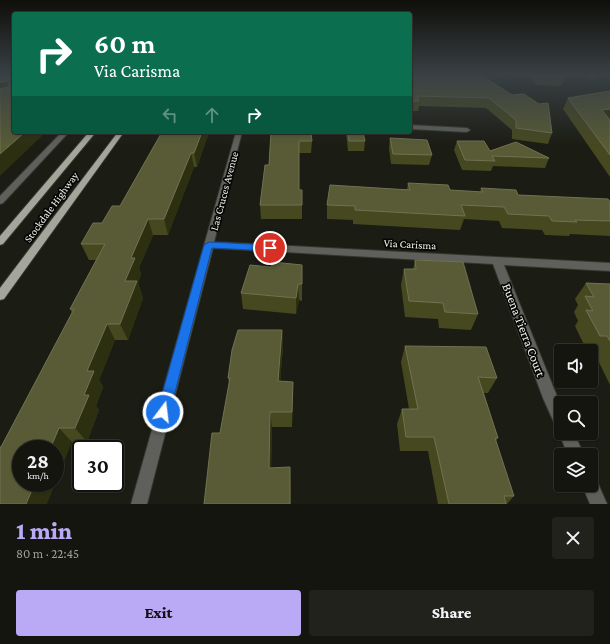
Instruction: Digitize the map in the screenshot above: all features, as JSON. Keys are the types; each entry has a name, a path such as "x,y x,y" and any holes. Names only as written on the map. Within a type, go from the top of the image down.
{"main road":[{"name":"Stockdale Highway","path":"0,242 91,134"},
{"path":"112,145 113,134"},
{"name":"Stockdale Highway","path":"0,296 120,134"}],"street":[{"path":"412,127 468,130"},
{"path":"0,201 64,134"},
{"name":"Las Cruces Avenue","path":"139,504 238,134"},
{"name":"Via Carisma","path":"209,245 610,267"},
{"name":"Buena Tierra Court","path":"497,261 554,407"},
{"path":"593,492 599,504"}],"building":[{"path":"0,99 12,99 12,134 23,134 0,154"},
{"path":"412,99 418,99 419,101 412,101"},
{"path":"490,99 531,99 539,104 548,103 552,133 516,128 516,120"},
{"path":"568,99 610,99 610,109 602,110 610,120 610,155"},
{"path":"161,134 201,134 194,153 191,153 164,219 148,219 131,258 135,258 125,281 137,281 120,324 107,324 87,371 94,371 84,395 89,395 75,428 59,428 54,440 12,440 12,492 31,492 26,504 0,504 0,447 74,309 70,309 105,244 81,244 93,223 102,223 112,206 120,206"},
{"path":"271,134 311,134 312,141 299,141 299,190 302,190 302,205 260,205 265,165 269,165"},
{"path":"348,134 363,134 365,141 349,141"},
{"path":"390,138 427,140 432,155 393,154"},
{"path":"457,141 484,141 490,151 516,142 549,158 492,156 495,161 465,160"},
{"path":"408,183 448,185 450,190 483,192 481,188 516,190 518,195 608,199 610,202 610,221 552,221 549,216 508,214 504,207 461,205 465,216 355,210 355,206 327,205 330,185 410,190"},
{"path":"415,260 463,262 478,314 445,312 443,303 409,301 404,269 416,269"},
{"path":"273,262 302,265 302,284 298,284 296,298 241,293 250,265 271,267"},
{"path":"586,283 610,284 610,341 607,336 600,336 586,310 593,311 585,296 594,297"},
{"path":"238,330 282,330 278,381 293,382 292,412 270,412 269,468 290,467 290,504 204,504 212,433 220,433 230,378 228,378 232,350"},
{"path":"405,346 486,347 497,378 478,377 498,438 495,438 514,496 504,496 506,504 449,504 434,437 406,437 402,409 418,409"}],"route":[{"path":"163,412 209,245 270,248"}]}
